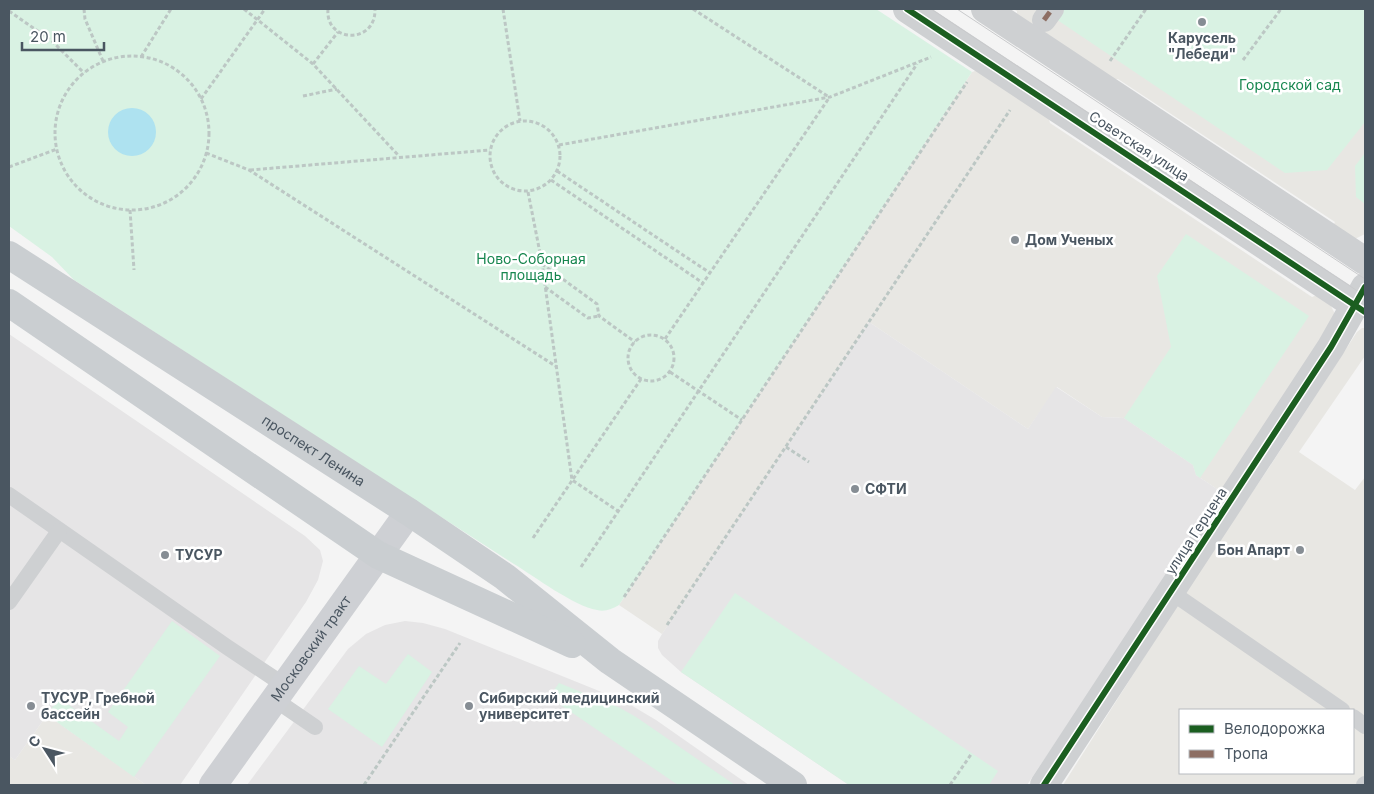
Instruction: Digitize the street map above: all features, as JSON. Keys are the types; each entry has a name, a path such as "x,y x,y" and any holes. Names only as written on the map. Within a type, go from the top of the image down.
{"main road":[{"name":"проспект Ленина","path":"9,255 409,512 505,577 610,661 793,785"},
{"name":"проспект Ленина","path":"9,303 378,555 610,661"},
{"name":"Московский тракт","path":"213,785 409,512"}],"street":[{"name":"Советская улица","path":"907,9 1360,297"},
{"path":"985,9 1365,260"},
{"name":"улица Герцена","path":"1044,785 1331,347 1360,297"}],"lane":[{"path":"9,495 279,692 315,727"},
{"path":"9,602 59,531"},
{"path":"1171,592 1341,709"},
{"path":"1354,719 1365,726"}],"path":[{"path":"84,9 85,19 103,62"},
{"path":"141,57 171,9"},
{"path":"244,9 313,64 399,156"},
{"path":"201,99 265,9"},
{"path":"328,9 328,19 332,26 338,32 353,36 366,30 371,25 374,18 374,9"},
{"path":"503,9 520,121"},
{"path":"693,9 830,97"},
{"path":"1108,64 1146,9"},
{"path":"1243,60 1281,9"},
{"path":"9,11 52,41 84,73"},
{"path":"313,64 338,32"},
{"path":"559,145 830,97 917,64 933,56"},
{"path":"122,57 141,57 160,61 176,70 190,83 201,99 208,125 209,139 200,169 178,195 147,209 113,208 97,202 71,180 62,166 56,149 57,115 63,100 72,85 84,73 103,62 122,57"},
{"path":"581,567 917,64"},
{"path":"624,597 968,80"},
{"path":"303,96 337,89"},
{"path":"664,339 830,97"},
{"path":"667,625 1011,108"},
{"path":"520,121 530,121 548,129 559,145 560,163 558,171 551,180 536,190 528,192 517,191 507,187 499,180 491,166 490,150 494,138 502,128 520,121"},
{"path":"9,167 56,149"},
{"path":"249,170 399,156 490,150"},
{"path":"206,153 249,170 557,367"},
{"path":"558,171 710,273"},
{"path":"551,180 703,283"},
{"path":"528,192 542,263 572,480 618,511"},
{"path":"130,210 134,270"},
{"path":"542,263 597,304 599,316 635,342"},
{"path":"545,287 588,318 599,316"},
{"path":"646,336 659,336 670,344 674,358 670,372 657,380 649,381 635,375 628,355 635,342 646,336"},
{"path":"670,372 742,420"},
{"path":"532,538 641,379"},
{"path":"786,447 809,462"},
{"path":"364,785 460,643"},
{"path":"950,785 972,753"}],"shaded area":[{"name":"Городской сад","path":"1013,9 1365,9 1365,234 1355,239 1331,229 1335,222 1118,79 1106,81 1017,23 1017,11"},
{"path":"981,69 1047,113 1050,123 1312,297 1320,294 1329,302 1335,314 1333,327 1223,493 1196,475 1193,465 1124,418 1102,417 1057,387 1028,429 869,322 662,634 619,605 972,72"},
{"path":"869,322 1028,429 1056,387 1102,417 1124,418 1193,465 1196,475 1223,493 1027,785 849,785 681,672 662,655 658,648 658,641 662,634"},
{"path":"1365,328 1365,356 1299,452 1355,490 1365,477 1365,785 1063,785 1188,588 1357,332"},
{"name":"ТУСУР","path":"9,334 305,536 320,550 323,561 318,580 306,602 180,785 146,785 47,715 15,760 9,756"},
{"name":"Сибирский медицинский университет","path":"405,621 423,623 445,629 624,701 656,720 749,785 247,785 348,649 366,634 385,625"},
{"path":"47,715 146,785 9,785 9,756 15,760"}],"green space":[{"name":"Ново-Соборная площадь","path":"9,9 876,9 972,72 619,605 600,611 577,603 555,590 74,280 52,257 9,226"},
{"name":"Городской сад","path":"1041,9 1365,9 1365,122 1327,170 1285,173"},
{"path":"1365,153 1365,204 1356,197 1355,166"},
{"path":"1186,234 1309,316 1200,478 1196,475 1193,465 1124,418 1171,347 1157,276"},
{"path":"735,593 998,771 989,785 849,785 681,672"},
{"path":"172,621 220,656 134,777 47,715 59,698 119,741 128,727 108,712"},
{"path":"408,654 432,672 382,747 328,709 359,666 386,684"},
{"path":"559,683 620,708 636,717 735,785 678,785 549,697"}],"water":[{"path":"132,108 141,110 149,115 154,123 156,132 154,141 149,149 141,154 132,156 123,154 115,149 110,141 108,132 110,123 115,115 123,110"}],"tram line":[{"path":"931,9 1365,296"},
{"path":"957,9 1365,279"}],"marked path":[{"path":"1044,20 1052,9"}],"cycle path":[{"path":"907,9 1365,312"},
{"path":"1044,785 1331,347 1365,287"}],"place":[{"name":"Карусель \"Лебеди\"","path":"1202,22"},
{"name":"Дом Ученых","path":"1015,240"},
{"name":"СФТИ","path":"855,489"},
{"name":"Бон Апарт","path":"1300,550"},
{"name":"ТУСУР","path":"165,555"},
{"name":"ТУСУР, Гребной бассейн","path":"31,706"},
{"name":"Сибирский медицинский университет","path":"469,706"}]}
